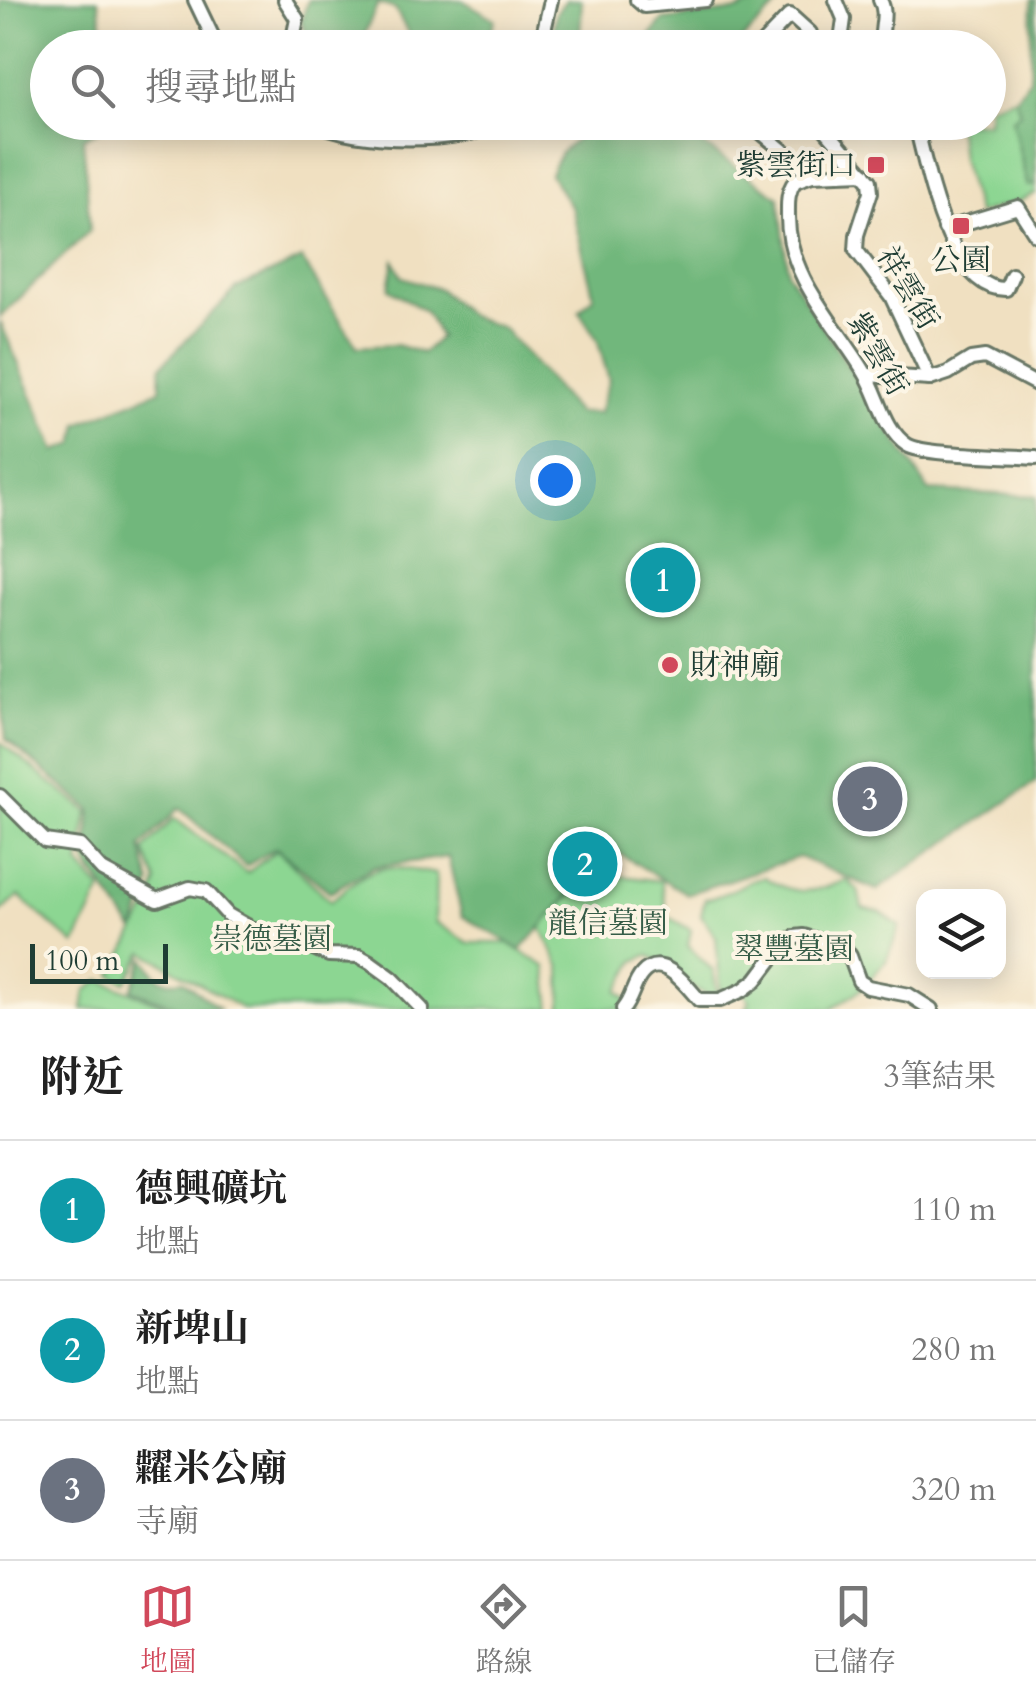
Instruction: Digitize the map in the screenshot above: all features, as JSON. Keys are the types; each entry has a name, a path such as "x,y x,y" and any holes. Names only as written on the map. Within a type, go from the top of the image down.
{"street":[{"path":"195,0 209,30"},
{"path":"285,0 296,19 294,30"},
{"path":"544,30 551,0"},
{"path":"637,0 644,6 706,0"},
{"path":"836,0 844,18 842,30"},
{"path":"880,0 886,10 882,30"},
{"path":"775,30 790,14 807,30"},
{"path":"771,140 812,174 864,173"},
{"path":"835,140 864,173"},
{"path":"920,140 952,245 984,284 1006,289 1012,275"},
{"name":"祥雲街","path":"864,173 871,192 856,250 891,296 930,379"},
{"name":"紫雲街","path":"812,174 796,181 789,190 792,252 818,303 867,375 886,419 903,442 922,452 1036,458"},
{"path":"945,229 1018,207 1036,236"},
{"path":"867,375 930,379 971,359 985,357 1036,384"},
{"path":"0,796 45,840 80,846 102,870 145,894 157,900 190,888 206,891 228,915 263,936 306,944 329,955 359,956 370,962 422,1009"},
{"path":"623,1009 642,973 651,967 658,966 678,976 699,1000 720,1000 756,980 788,940 804,936 844,948 860,981 868,987 909,995 931,1009"}],"green space":[{"path":"0,0 98,0 103,30 30,30 30,140 83,140 90,230 0,317"},
{"path":"308,0 462,0 495,19 492,30 407,30 395,9 378,3 366,30 304,30 301,23"},
{"path":"566,0 582,0 580,30 554,30 556,13"},
{"path":"765,0 784,0 752,30 655,30 663,20 737,11"},
{"path":"1032,0 1036,0 1036,188 1034,184 1028,186 1012,119 1020,113 1015,97 1030,79"},
{"path":"1015,97 1020,113 1012,119 1026,181 1028,186 1034,183 1036,193 977,214 959,140 1006,140 1006,100"},
{"path":"575,140 704,140 705,146 779,197 788,273 929,491 1036,496 1036,782 877,890 799,857 687,894 610,848 521,950 462,916 448,857 373,867 330,892 276,848 246,866 179,808 141,847 151,883 134,931 86,862 91,810 6,739 0,685 0,321 56,451 75,444 79,424 160,390 161,366 237,288 302,259 357,347 396,345 423,353 440,337 425,311 389,289 394,260 402,277 439,289 469,316 503,328 577,413 599,413 609,380 597,339 579,311 594,297 572,209 550,174 561,152"},
{"path":"0,742 88,812 79,864 102,890 75,945 19,896 0,913"},
{"name":"崇德墓園","path":"174,818 247,873 277,850 331,901 379,869 436,874 435,922 469,943 508,943 546,967 551,1009 243,1009 144,952 126,982 112,975 151,902 157,882 144,850"},
{"name":"龍信墓園","path":"607,861 612,875 661,881 668,917 691,930 688,946 713,971 718,996 690,986 648,955 635,961 618,991 637,1009 562,1009 561,967 540,926"},
{"name":"翠豐墓園","path":"764,877 786,888 805,891 847,880 858,890 862,908 880,912 900,926 886,961 859,991 831,1009 746,1009 750,1001 739,987 721,994 716,937 701,915 705,899"},
{"path":"144,958 158,977 183,980 219,1009 183,1009 131,990"},
{"path":"100,980 174,1009 83,1009 86,991"}],"place":[{"name":"紫雲街口","path":"876,165"},
{"name":"公園","path":"961,226"},
{"name":"德興礦坑","path":"663,580"},
{"name":"財神廟","path":"670,665"},
{"name":"糶米公廟","path":"870,799"},
{"name":"新埤山","path":"585,864"}]}
